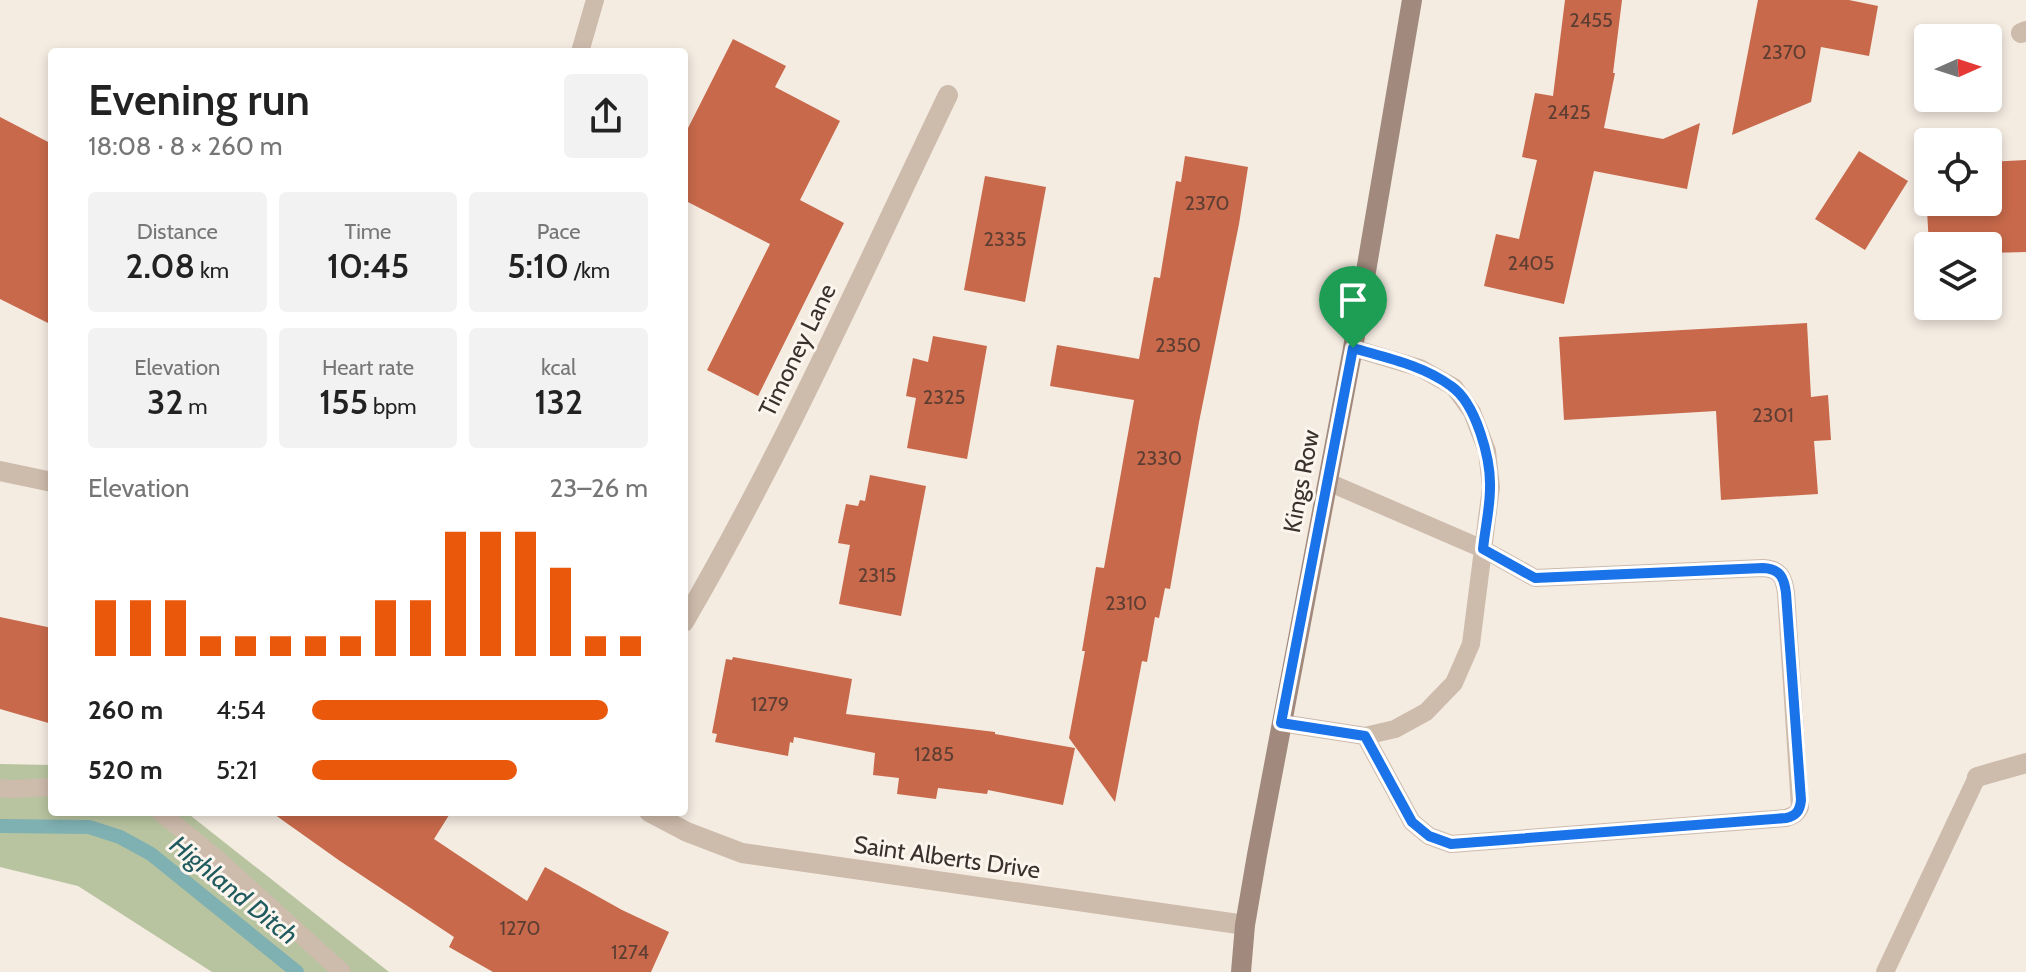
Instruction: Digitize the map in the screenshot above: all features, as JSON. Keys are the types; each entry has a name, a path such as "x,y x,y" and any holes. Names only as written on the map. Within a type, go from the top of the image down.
{"main road":[{"name":"Kings Row","path":"1241,972 1245,925 1353,348 1412,0"}],"street":[{"name":"Timoney Lane","path":"688,615 767,473 948,95"},
{"path":"0,471 48,481"},
{"path":"1977,777 2026,763"},
{"name":"Saint Alberts Drive","path":"657,816 687,832 742,853 1245,925"}],"lane":[{"path":"581,48 595,0"},
{"path":"1281,723 1365,736 1395,729 1426,712 1454,683 1471,644 1491,487 1487,451 1472,412 1454,387 1420,368 1353,348"},
{"path":"1328,482 1483,549 1535,578 1773,569 1785,582 1801,800 1797,813 1786,818 1451,844 1429,836 1412,822 1365,736"},
{"path":"1885,972 1977,777"},
{"path":"0,788 48,787"},
{"path":"165,816 342,972"}],"green space":[{"path":"0,764 48,765 48,816 191,816 389,972 212,972 78,886 0,867"}],"building":[{"path":"1565,0 1622,0 1615,73 1604,128 1663,139 1700,123 1687,189 1594,171 1564,304 1484,286 1496,234 1519,239 1537,160 1522,157 1535,93 1553,96"},
{"path":"1758,0 1849,0 1878,6 1869,56 1821,47 1811,102 1732,135"},
{"path":"733,39 786,66 775,87 840,121 800,200 844,223 758,396 707,370 770,244 688,202 688,128"},
{"path":"0,117 48,142 48,323 0,299"},
{"path":"1859,151 1908,181 1865,250 1815,219"},
{"path":"1185,156 1248,167 1170,589 1165,588 1159,618 1155,617 1147,662 1142,661 1115,802 1069,738 1096,567 1104,568 1134,400 1050,386 1057,345 1139,359 1154,277 1160,278 1176,181 1181,182"},
{"path":"2026,160 2026,252 2002,253 2002,232 1928,232 1927,216 2002,216 2002,161"},
{"path":"985,176 1046,187 1025,302 964,290"},
{"path":"1807,323 1811,397 1828,395 1831,440 1814,441 1818,494 1721,500 1716,411 1564,420 1559,337"},
{"path":"933,336 987,346 967,459 907,448 916,398 906,396 913,358 928,362"},
{"path":"870,475 926,486 901,616 839,604 850,545 838,543 846,504 858,506 860,500 865,501"},
{"path":"0,617 48,627 48,723 0,709"},
{"path":"733,657 852,679 846,714 995,732 1075,748 1063,805 988,790 987,794 938,788 936,799 897,794 899,778 873,775 875,753 794,737 788,756 715,742 717,734 712,733 726,659 732,660"},
{"path":"277,816 448,816 434,839 527,901 545,867 669,932 651,972 493,972 449,947 454,937"}],"waterway":[{"name":"Highland Ditch","path":"0,826 89,827 120,837 151,854 297,972"}],"route":[{"path":"1353,348 1420,368 1454,387 1472,412 1487,451 1491,487 1483,549 1535,578 1763,568 1780,574 1785,582 1794,695 1801,800 1797,813 1786,818 1451,844 1429,836 1412,822 1365,736 1281,723 1353,348"}]}
